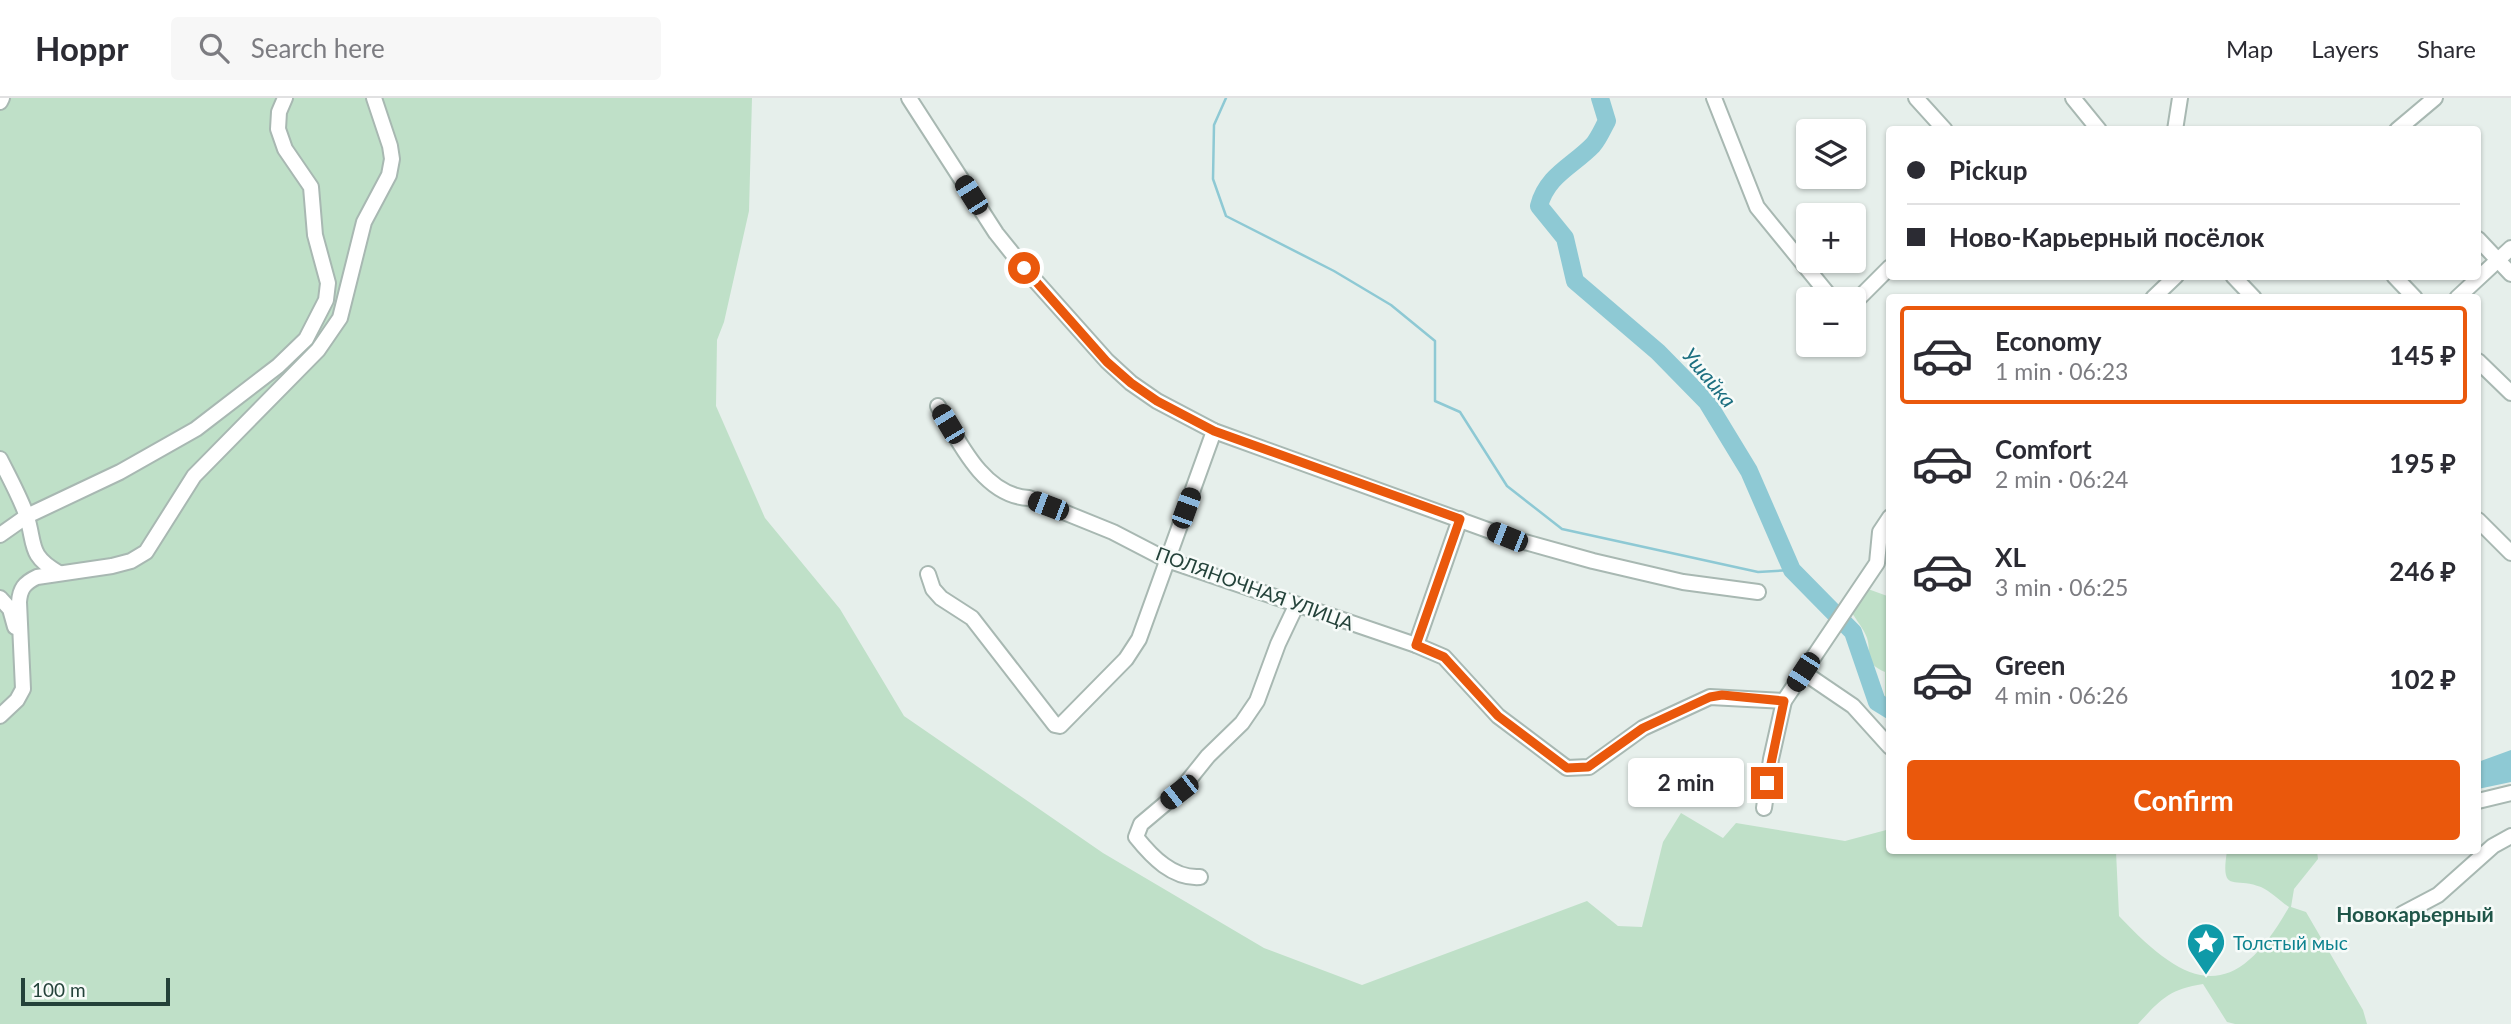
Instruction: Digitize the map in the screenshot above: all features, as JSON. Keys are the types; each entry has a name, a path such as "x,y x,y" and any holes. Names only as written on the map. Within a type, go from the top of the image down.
{"street":[{"path":"0,535 27,516 120,472 196,429 278,366 306,339 326,300 328,283 315,235 311,187 285,149 278,129 279,112 285,98"},
{"path":"0,716 17,700 23,689 20,590 28,581 37,577 112,566 131,561 146,552 194,476 318,350 340,318 363,222 389,175 392,159 374,98"},
{"path":"909,98 996,233 1084,338 1131,383 1157,401 1214,431 1507,537 1683,582 1759,592"},
{"path":"1714,98 1745,181 1758,207 1822,287"},
{"path":"1916,98 1941,126"},
{"path":"2073,98 2096,126"},
{"path":"2176,126 2180,98"},
{"path":"2402,126 2435,98"},
{"path":"2481,242 2511,274"},
{"path":"2481,275 2511,248"},
{"path":"1866,292 1886,272"},
{"path":"2157,294 2172,280"},
{"path":"2237,280 2250,294"},
{"path":"2398,280 2410,294"},
{"path":"2461,294 2476,280"},
{"path":"2481,364 2511,393"},
{"name":"ПОЛЯНОЧНАЯ УЛИЦА","path":"938,406 974,461 994,485 1005,493 1014,498 1029,498 1113,532 1167,560 1444,657 1498,716 1567,768 1588,767 1643,728 1710,697 1722,695 1784,701"},
{"path":"928,574 933,589 941,598 972,618 1055,725 1060,726 1126,659 1139,639 1214,431"},
{"path":"0,459 27,516 34,552 45,566 59,573"},
{"path":"1416,645 1460,519"},
{"path":"2481,522 2508,543"},
{"path":"1763,808 1784,701 1877,564 1880,531 1886,523"},
{"path":"0,598 9,609 20,641"},
{"path":"1200,877 1186,878 1161,863 1136,837 1141,824 1179,792 1208,756 1242,723 1257,701 1278,644 1296,606"},
{"path":"1803,672 1853,706 1886,743"},
{"path":"2481,800 2511,793"},
{"path":"2402,914 2438,895 2493,846 2511,836"}],"green space":[{"path":"0,98 752,98 749,211 724,322 717,340 716,406 765,518 840,609 904,716 1103,853 1264,948 1362,985 1587,901 1618,926 1642,927 1663,842 1681,813 1723,838 1736,823 1845,841 1886,830 1886,854 2116,854 2119,916 2167,959 2188,971 2209,976 2229,973 2249,960 2268,939 2289,907 2261,887 2228,879 2225,865 2227,854 2317,854 2318,859 2294,889 2291,907 2306,912 2363,1010 2367,1024 2235,1024 2227,1022 2203,984 2182,989 2166,997 2138,1024 0,1024"},
{"path":"1868,589 1886,596 1886,700 1885,672 1873,665 1869,657 1867,638 1851,611"}],"water":[{"path":"2511,750 2511,782 2481,788 2481,761"}],"waterway":[{"path":"1226,98 1214,125 1213,179 1226,216 1334,271 1391,305 1435,341 1435,401 1460,412 1507,486 1562,529 1758,572 1792,570"},
{"name":"Ушайка","path":"1600,98 1607,121 1599,136 1593,145 1554,179 1539,206 1565,238 1575,281 1658,352 1707,402 1749,471 1792,570 1853,632 1877,702 1886,708"}],"place":[{"name":"Толстый мыс","path":"2206,976"}],"district":[{"name":"Новокарьерный","path":"2415,913"}],"route":[{"path":"1024,268 1107,362 1157,401 1214,431 1460,519 1416,645 1444,657 1498,716 1567,768 1585,769 1643,728 1710,697 1722,695 1784,701 1767,783"}]}
